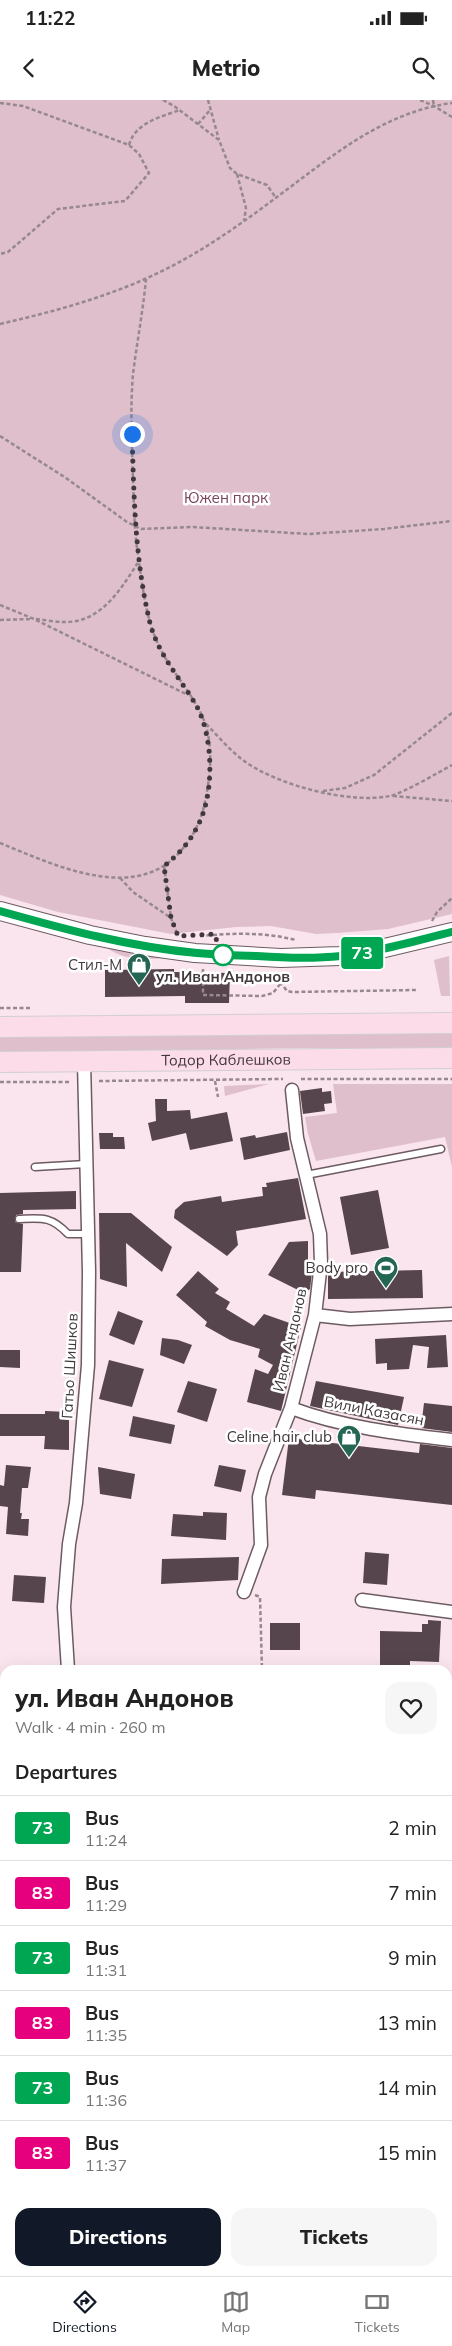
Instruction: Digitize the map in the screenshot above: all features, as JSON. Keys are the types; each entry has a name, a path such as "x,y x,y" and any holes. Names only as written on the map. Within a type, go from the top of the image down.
{"main road":[{"path":"0,911 90,935 203,954 291,958 340,956 372,951 452,932"},
{"path":"0,1027 452,1023"},
{"name":"Тодор Каблешков","path":"0,1062 452,1058"}],"street":[{"name":"Гатьо Шишков","path":"68,1665 64,1607 69,1544 76,1503 88,1365 88,1234 84,1062"},
{"name":"Иван Андонов","path":"244,1592 260,1545 260,1497 265,1474 291,1408 315,1315 321,1264 320,1234 297,1138 292,1084"},
{"path":"315,1315 350,1319 452,1314"},
{"name":"Вили Казасян","path":"291,1408 316,1417 344,1423 410,1436 452,1440"},
{"path":"362,1600 452,1612"}],"lane":[{"path":"306,1175 441,1149"},
{"path":"35,1167 86,1164"},
{"path":"19,1219 44,1218 58,1223 68,1234 88,1234"}],"path":[{"path":"163,100 180,110 219,140"},
{"path":"208,100 219,140 230,168 237,174 266,185 276,198"},
{"path":"420,100 452,117"},
{"path":"433,100 434,106"},
{"path":"0,103 23,106 129,145 139,154 149,173 125,201 58,209 8,252 0,254"},
{"path":"0,324 96,299 146,279 201,249 244,221 351,142 377,127 434,106 452,103"},
{"path":"198,124 211,109"},
{"path":"129,145 137,129 162,116 180,110"},
{"path":"237,174 246,208 244,221"},
{"path":"146,279 132,392 135,527 150,624 159,646 204,722 226,747 247,763 272,776 320,792 346,796 391,796 452,801"},
{"path":"0,436 66,478 135,527 141,529 193,528 308,534 384,529 452,521"},
{"path":"0,620 34,619 65,622 82,620 100,610 115,597 139,561"},
{"path":"0,605 34,619 190,696"},
{"path":"320,792 345,788 374,775 452,714"},
{"path":"0,844 72,870 120,878 145,875 164,866 184,848 197,828 202,814 208,788 210,763 204,722"},
{"path":"391,796 452,765"},
{"path":"164,866 171,918 178,936 187,937"},
{"path":"120,878 132,892 171,918"},
{"path":"430,938 432,919 452,898"},
{"path":"195,936 228,933 283,937 300,941"},
{"path":"203,954 203,995 262,996 273,993 281,984 287,991 292,992 417,990"},
{"path":"300,1079 452,1079"},
{"path":"95,1081 215,1081 292,1084"},
{"path":"215,1081 218,1098"},
{"path":"0,1082 73,1082"},
{"path":"244,1592 260,1597 262,1665"}],"green space":[{"name":"Южен парк","path":"0,100 452,100 452,914 388,929 337,933 316,934 271,926 236,927 171,934 58,912 0,895"},
{"path":"106,947 164,958 126,957"},
{"path":"449,956 450,996 441,996 434,960"},
{"path":"452,1033 452,1048 299,1048 0,1053 0,1035"},
{"path":"269,1084 225,1096 224,1086"},
{"path":"333,1084 452,1084 452,1167 445,1137 316,1161 305,1117 337,1113"}],"building":[{"path":"174,969 174,972 230,973 229,1003 185,1003 185,996 105,997 105,970"},
{"path":"322,1088 322,1092 331,1091 332,1103 324,1104 325,1111 303,1114 300,1091"},
{"path":"155,1099 167,1099 167,1111 190,1110 191,1119 227,1112 233,1141 190,1150 186,1133 152,1141 148,1123 156,1121"},
{"path":"287,1132 290,1150 244,1160 240,1138 255,1135 256,1138"},
{"path":"99,1133 113,1133 113,1137 124,1137 125,1149 100,1149"},
{"path":"298,1178 306,1219 236,1231 238,1245 227,1256 174,1218 175,1210 184,1202 221,1196 222,1202 263,1196 262,1187 267,1187 266,1183"},
{"path":"378,1190 389,1248 351,1255 340,1197"},
{"path":"76,1191 76,1209 23,1210 23,1214 16,1215 15,1222 23,1224 21,1272 0,1272 0,1193"},
{"path":"99,1213 131,1213 172,1247 162,1272 126,1243 127,1287 100,1279"},
{"path":"308,1241 308,1272 312,1272 310,1289 304,1293 268,1275 289,1242"},
{"path":"422,1270 423,1298 328,1299 328,1272"},
{"path":"198,1271 219,1289 215,1293 230,1302 226,1309 254,1326 264,1314 301,1327 281,1411 247,1402 255,1369 268,1374 273,1365 258,1357 260,1349 230,1340 205,1326 207,1322 176,1295"},
{"path":"118,1311 143,1321 134,1345 109,1335"},
{"path":"446,1335 448,1367 427,1368 429,1347 413,1345 409,1369 387,1370 387,1363 376,1364 375,1339"},
{"path":"162,1338 178,1340 192,1345 184,1364 160,1355"},
{"path":"0,1350 20,1350 20,1368 0,1367"},
{"path":"109,1360 144,1369 132,1407 99,1399"},
{"path":"188,1381 217,1389 207,1422 177,1412"},
{"path":"316,1381 404,1397 398,1425 310,1406"},
{"path":"424,1403 452,1406 452,1432 421,1428"},
{"path":"45,1411 69,1412 69,1450 44,1449 45,1436 0,1436 0,1414 45,1414"},
{"path":"133,1416 175,1425 171,1444 129,1436"},
{"path":"289,1438 419,1453 420,1444 452,1448 452,1505 316,1490 315,1499 282,1495"},
{"path":"6,1465 31,1467 28,1488 22,1488 20,1513 22,1513 21,1519 29,1519 28,1536 6,1534 8,1507 0,1506 0,1485 4,1486"},
{"path":"219,1465 246,1470 241,1492 214,1486"},
{"path":"98,1467 135,1474 131,1499 100,1494"},
{"path":"203,1512 227,1513 226,1540 171,1536 173,1514 203,1516"},
{"path":"365,1552 389,1554 387,1585 363,1583"},
{"path":"239,1557 238,1580 161,1584 162,1559"},
{"path":"14,1575 46,1577 44,1603 12,1601"},
{"path":"428,1620 441,1621 439,1662 410,1661 410,1665 380,1665 380,1631 422,1632 422,1624 428,1624"},
{"path":"270,1623 300,1623 300,1650 270,1650"}],"bus line":[{"name":"73","path":"0,911 90,935 145,946 195,953 281,958 340,956 372,951 452,932"}],"place":[{"name":"ул. Иван Андонов","path":"223,955"},
{"name":"Стил-М","path":"139,986"},
{"name":"Body pro","path":"386,1289"},
{"name":"Celine hair club","path":"349,1458"}],"route":[{"path":"132,434 136,546 150,624 165,658 196,704 204,722 210,749 208,788 197,828 184,848 164,866 171,918 178,936 214,934 223,955"}]}
